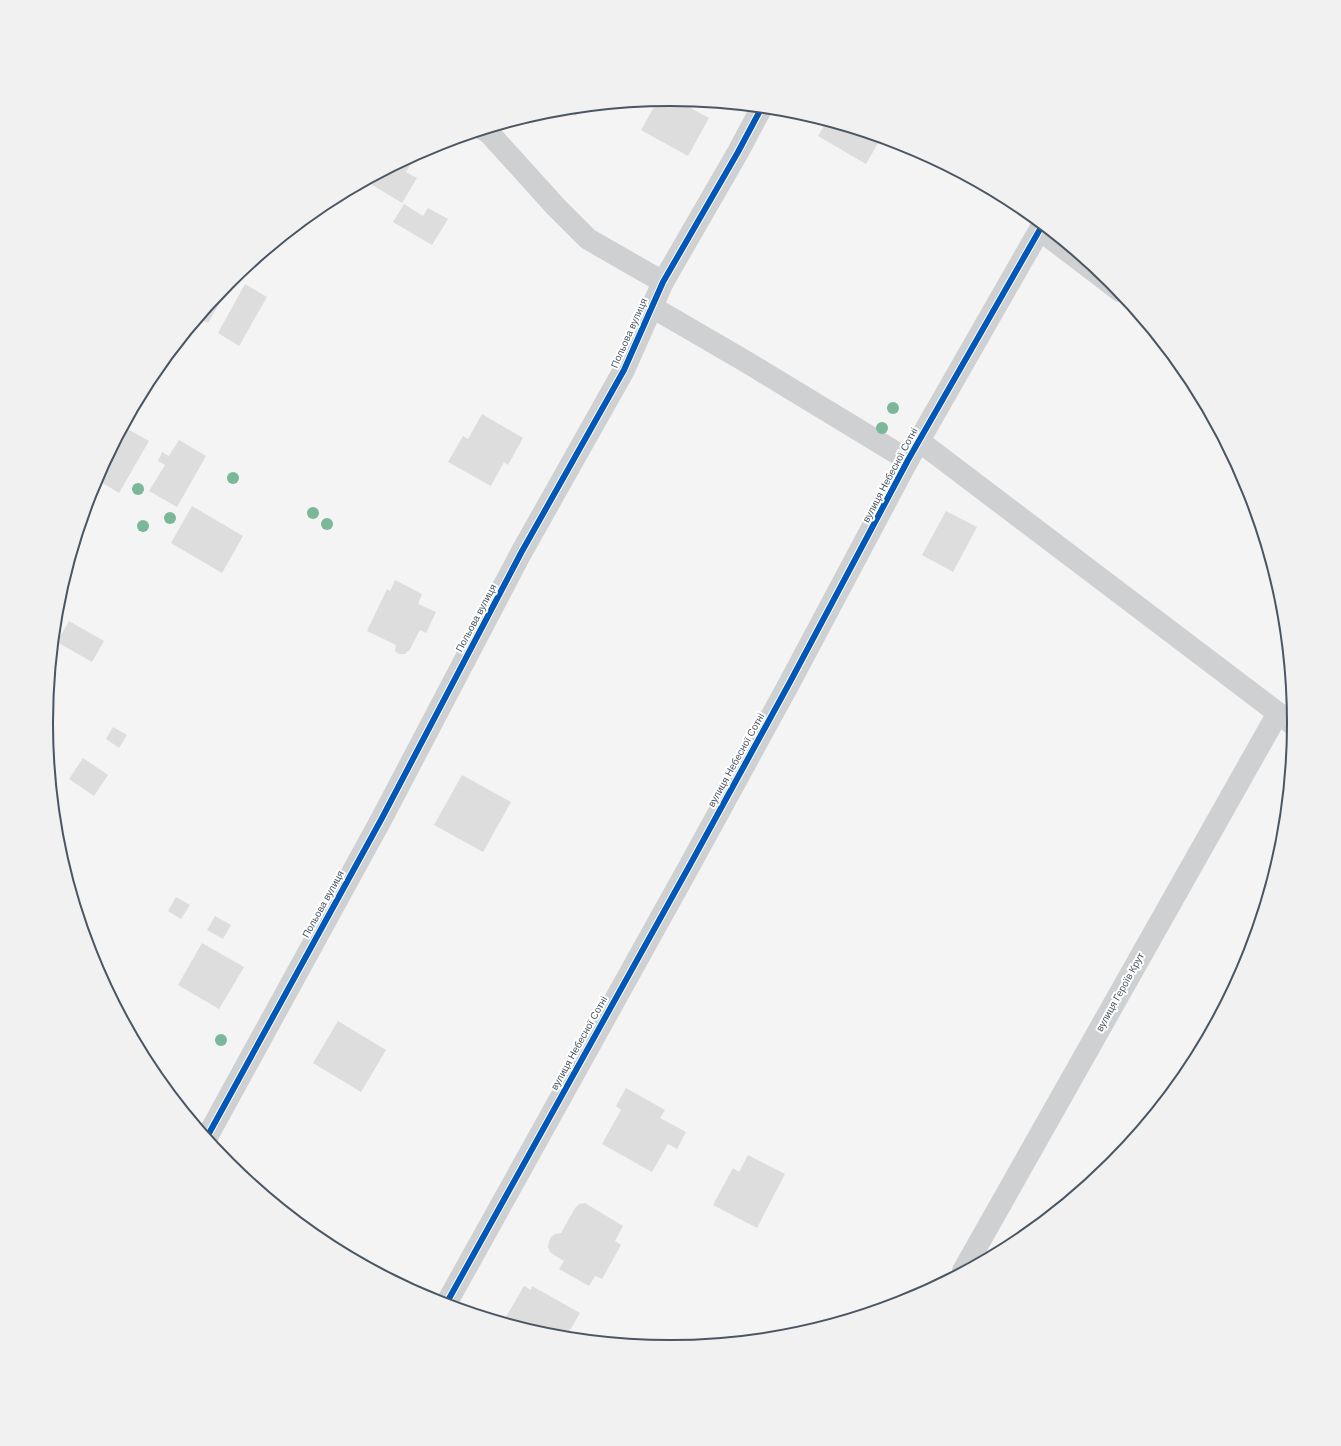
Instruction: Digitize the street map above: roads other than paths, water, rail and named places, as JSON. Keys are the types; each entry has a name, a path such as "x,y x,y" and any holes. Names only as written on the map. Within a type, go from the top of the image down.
{"street":[{"name":"Польова вулиця","path":"209,1134 382,818 521,553 624,370 663,282 760,112"},
{"path":"489,133 556,207 588,239 663,282"},
{"name":"вулиця Небесної Сотні","path":"449,1299 695,856 790,682 908,460 1040,229"},
{"path":"652,307 750,364 908,460"},
{"path":"919,441 1288,721"},
{"name":"вулиця Героїв Крут","path":"967,1265 1278,713"}]}
